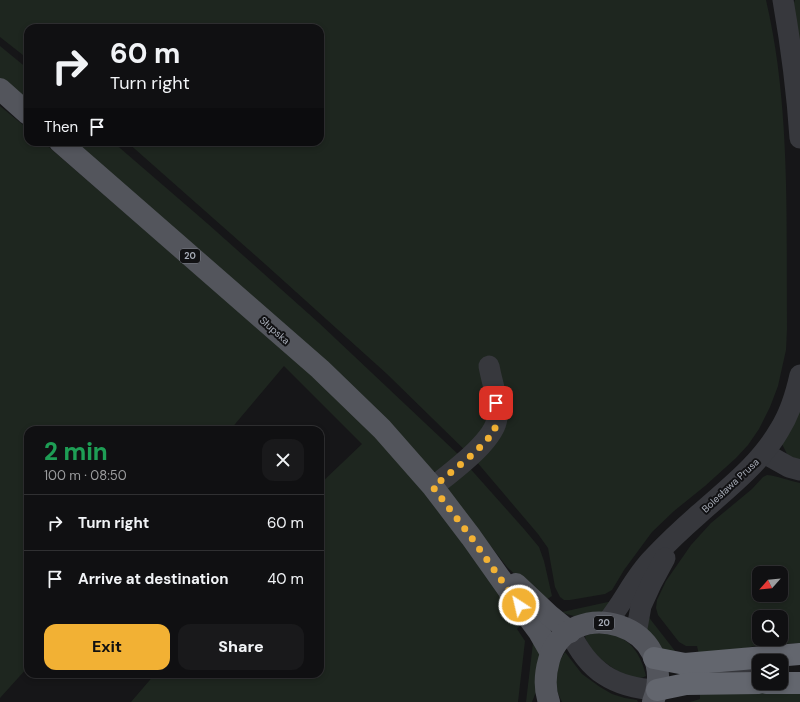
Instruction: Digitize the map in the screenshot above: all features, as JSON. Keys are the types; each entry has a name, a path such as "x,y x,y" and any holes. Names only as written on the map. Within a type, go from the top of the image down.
{"highway":[{"path":"654,658 690,664 800,655"},
{"path":"655,696 686,684 752,683"},
{"path":"788,683 800,683"}],"main road":[{"path":"0,89 24,110"},
{"name":"Słupska","path":"65,146 339,387 392,440 433,487 471,537 539,632 551,653"},
{"name":"Słupska","path":"471,537 519,588 570,632"},
{"name":"20","path":"546,700 545,674 551,653 556,645 570,632 582,626 607,622 627,628 636,634 646,645 654,658 657,668 655,696"}],"street":[{"path":"783,0 798,103 800,138"},
{"path":"433,487 484,442 495,429 497,418 496,403 489,366"},
{"name":"Bolesława Prusa","path":"607,622 619,607 638,576 651,560 684,527 747,471 764,453 781,429 796,390 800,375"},
{"path":"764,453 789,468 800,470"},
{"name":"Bolesława Prusa","path":"636,634 642,606 652,582 684,527"},
{"path":"570,632 586,659 598,671 611,680 655,696"},
{"path":"788,659 800,655"},
{"path":"701,684 752,670"}],"shaded area":[{"path":"0,0 766,0 780,81 786,164 787,205 786,350 778,386 770,407 759,429 748,445 736,458 674,511 652,532 624,570 612,590 605,594 564,600 560,597 555,587 548,548 538,534 476,461 387,374 132,146 324,146 324,24 24,24 24,56 0,37"},
{"path":"795,0 800,0 800,44 793,5"},
{"path":"0,46 24,66 24,99 0,78"},
{"path":"0,106 24,126 24,146 48,146 333,393 354,414 414,479 523,622 517,629 525,641 518,702 131,702 152,678 324,678 324,480 362,444 284,366 233,426 24,426 24,671 0,698"},
{"path":"77,146 118,146 319,323 460,456 439,473 431,470"},
{"path":"800,407 800,460 788,456 782,444"},
{"path":"467,465 539,547 544,561 552,596 544,601 507,567 447,490 448,482"},
{"path":"767,475 800,483 800,643 788,644 788,610 752,610 752,646 755,646 703,656 699,655 697,646 686,646 679,642 658,615 656,608 657,600 666,581 691,545 711,523 752,489 763,477"},
{"path":"608,602 615,602 602,613 593,616 574,616 562,612"},
{"path":"647,615 675,651 667,655 647,630"},
{"path":"594,633 612,634 626,641 636,651 646,676 639,678 630,676 620,672 601,659 593,651 585,636"},
{"path":"535,637 540,655 536,692 532,702 526,702 533,643"},
{"path":"565,652 582,674 600,687 612,694 637,700 638,702 562,702 555,682 555,677 558,665"},
{"path":"700,690 736,690 800,694 800,702 690,702 700,699"}],"route":[{"path":"496,403 497,418 495,429 467,458 433,487 471,537 519,605"}]}
